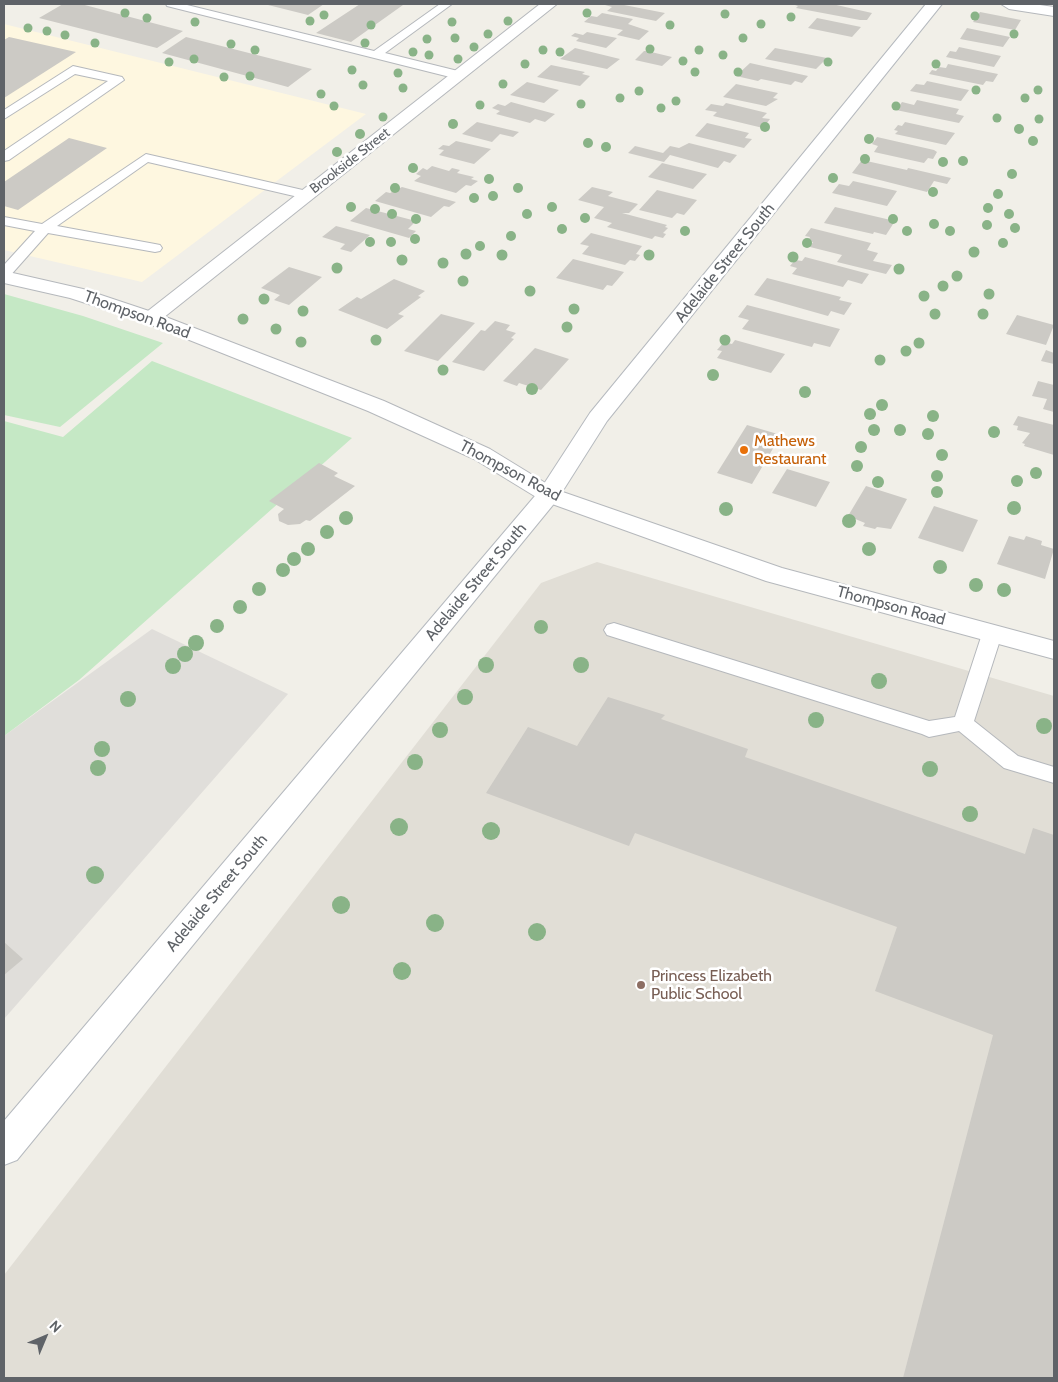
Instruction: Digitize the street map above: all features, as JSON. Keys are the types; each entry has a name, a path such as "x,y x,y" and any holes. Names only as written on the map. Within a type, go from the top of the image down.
{"street":[{"name":"Brookside Street","path":"151,318 549,4"},
{"name":"Adelaide Street South","path":"4,1148 549,495 598,418 934,4"},
{"path":"1009,4 1054,12"},
{"name":"Thompson Road","path":"4,278 76,293 151,318 376,406 482,454 549,495 775,575 1054,650"}],"lane":[{"path":"171,4 458,75"},
{"path":"375,54 447,4"},
{"path":"4,115 73,70 118,80 4,156"},
{"path":"4,274 45,228 146,158 307,195"},
{"path":"4,221 155,248"},
{"path":"614,630 929,729 963,723 1011,762 1054,776"},
{"path":"963,723 992,634"}],"shaded area":[{"path":"4,24 366,114 142,282 4,250"},
{"name":"Princess Elizabeth Public School","path":"597,562 1054,696 1054,1378 4,1378 4,1275 541,583"},
{"path":"152,629 288,694 4,1019 4,736"}],"green space":[{"path":"4,294 83,316 163,343 60,427 4,415"},
{"path":"152,361 352,438 79,680 4,736 4,421 63,437"}],"building":[{"path":"63,4 81,4 183,31 157,48 39,18"},
{"path":"264,4 324,4 308,15"},
{"path":"360,4 403,5 351,42 316,33"},
{"path":"619,4 665,13 656,21 607,11 612,7 605,5"},
{"path":"792,4 832,4 872,13 867,20 860,20 796,8 798,6"},
{"path":"980,12 1021,20 1015,30 973,22"},
{"path":"602,13 633,19 628,24 649,31 639,40 617,35 623,30 584,22 591,16 597,17"},
{"path":"817,18 861,27 852,37 808,28"},
{"path":"967,28 1010,37 1003,47 960,39"},
{"path":"587,32 617,38 606,48 576,41 579,38 571,36 575,33 583,35"},
{"path":"9,37 76,52 4,98 4,40"},
{"path":"186,37 312,69 288,87 162,53"},
{"path":"959,47 1001,56 994,67 946,57 950,51 956,52"},
{"path":"575,48 620,59 607,69 560,59"},
{"path":"775,48 827,58 816,69 765,59"},
{"path":"644,51 672,57 662,66 635,60"},
{"path":"750,63 808,76 802,83 795,81 791,85 736,76"},
{"path":"948,64 998,74 993,82 986,81 983,85 929,74 932,70 936,71 939,67 946,68"},
{"path":"551,65 585,72 582,74 590,76 580,86 537,77"},
{"path":"927,81 969,90 961,101 910,91 916,84 924,85"},
{"path":"527,82 559,90 544,103 510,95"},
{"path":"736,84 778,93 773,98 778,99 766,106 723,97"},
{"path":"917,100 959,109 956,114 964,116 959,123 896,110 902,102 914,105"},
{"path":"511,102 555,114 545,122 535,119 530,123 496,114 500,111 492,108 498,104 505,106"},
{"path":"726,103 767,113 762,118 770,119 763,128 713,116 717,112 705,110 711,104 723,106"},
{"path":"477,122 519,132 513,137 500,134 492,142 462,134"},
{"path":"905,122 955,133 946,145 895,134 898,131 894,130 898,125 902,126"},
{"path":"707,123 749,133 745,138 752,139 744,148 695,136"},
{"path":"877,137 937,152 933,159 928,158 924,163 874,152 878,146 872,144"},
{"path":"69,138 107,148 18,210 4,206 4,182"},
{"path":"456,141 491,149 474,164 439,155 444,150 438,149 443,145 449,146"},
{"path":"689,143 737,155 730,163 724,161 718,168 670,155 664,162 628,153 635,146 663,153 670,146 679,148"},
{"path":"862,160 951,178 947,184 934,181 927,192 852,173"},
{"path":"662,163 707,174 693,189 648,177"},
{"path":"432,166 449,171 452,168 460,170 457,173 474,177 471,179 478,181 471,186 466,185 456,193 414,181 421,176 416,174 423,168 427,170"},
{"path":"853,181 897,191 887,206 832,193 839,184 849,186"},
{"path":"402,187 456,202 449,207 444,206 431,217 375,201 386,192 390,193"},
{"path":"592,187 613,192 608,196 638,204 629,213 622,213 667,225 665,227 668,228 663,233 666,234 663,238 655,236 652,239 607,227 612,223 594,218 604,207 578,200"},
{"path":"657,190 697,200 684,215 677,213 672,218 639,210"},
{"path":"835,207 895,221 886,235 824,223"},
{"path":"366,208 416,221 408,229 416,231 409,238 350,221"},
{"path":"336,226 370,235 351,252 340,249 345,244 322,237"},
{"path":"811,228 871,243 867,250 878,253 873,261 892,265 886,274 837,262 842,255 810,247 813,242 808,241 810,237 805,236"},
{"path":"591,233 642,246 636,254 640,255 635,261 630,260 625,265 582,254 589,246 580,244"},
{"path":"805,257 869,274 862,284 848,280 843,287 792,274 797,268 790,266 795,260 802,261"},
{"path":"573,259 624,272 612,286 607,285 603,290 556,278"},
{"path":"289,267 322,277 289,305 274,300 280,295 261,288"},
{"path":"767,278 841,297 839,300 852,303 844,315 831,311 828,316 754,295"},
{"path":"394,279 425,291 418,296 421,297 398,314 404,316 387,329 338,310 357,297 361,299"},
{"path":"747,305 840,329 830,347 814,343 812,347 742,329 749,320 738,317"},
{"path":"441,314 475,323 438,361 404,351"},
{"path":"1017,315 1054,325 1046,345 1006,334"},
{"path":"495,321 510,325 506,330 516,333 511,338 514,339 484,371 452,362 481,330 485,331"},
{"path":"735,340 785,354 771,373 717,358 722,351 717,350 724,342 732,344"},
{"path":"535,348 569,359 541,390 519,383 517,386 503,381"},
{"path":"1046,350 1054,353 1054,364 1041,361"},
{"path":"1038,381 1054,385 1054,412 1043,409 1047,399 1032,396"},
{"path":"1018,416 1054,425 1054,455 1024,446 1025,444 1022,443 1030,433 1017,430 1018,426 1013,425"},
{"path":"747,425 781,435 752,484 717,473"},
{"path":"319,463 338,473 334,476 355,486 310,521 306,520 300,524 288,525 279,521 278,514 284,509 269,501"},
{"path":"787,469 830,482 816,507 772,493"},
{"path":"866,486 907,499 891,529 877,527 875,529 863,526 865,523 848,516"},
{"path":"934,506 978,520 963,552 918,538"},
{"path":"1009,536 1024,540 1026,536 1042,541 1041,545 1054,549 1045,579 997,564"},
{"path":"608,697 665,715 661,719 748,749 745,757 1025,854 1033,828 1054,835 1054,1378 903,1378 993,1035 875,991 897,927 635,833 629,846 486,793 528,727 577,746"},
{"path":"4,942 23,959 4,975"}],"place":[{"name":"Mathews Restaurant","path":"744,450"},
{"name":"Princess Elizabeth Public School","path":"641,985"}]}
